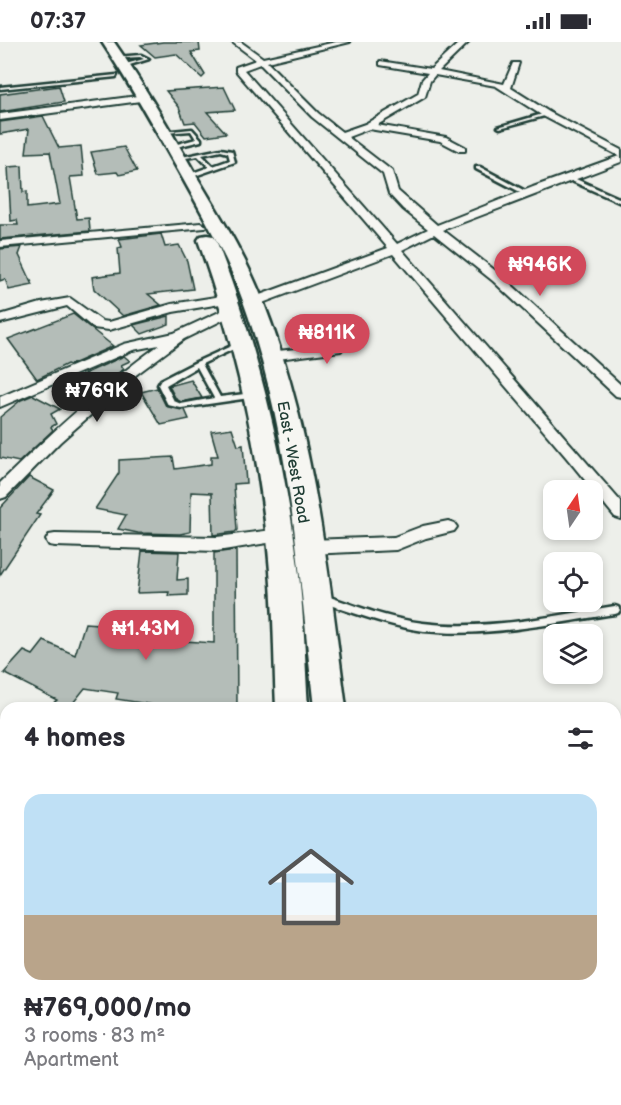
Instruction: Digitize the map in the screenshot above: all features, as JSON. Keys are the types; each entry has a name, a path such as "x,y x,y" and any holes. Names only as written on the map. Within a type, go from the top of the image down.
{"main road":[{"name":"East - West Road","path":"96,42 116,60 201,226 229,305 255,395 280,535 292,702"},
{"name":"East - West Road","path":"136,99 180,154 254,302 282,393 309,547 329,702"}],"street":[{"path":"236,42 252,52 308,109 388,173 393,192 434,230 496,278 621,393"},
{"path":"346,42 261,61 239,69 572,453 621,513"},
{"path":"341,136 368,126 422,95 424,82 451,52 465,42"},
{"path":"383,63 479,79 507,87 619,160"},
{"path":"507,87 516,65"},
{"path":"0,117 136,99"},
{"path":"368,126 443,139 462,149"},
{"path":"254,302 396,249 434,230 526,193 619,160"},
{"path":"0,244 201,226"},
{"path":"0,320 41,307 70,302 98,325 109,326 172,308 229,305"},
{"path":"0,492 115,386 179,336 229,305"},
{"path":"270,356 336,348 333,332"},
{"path":"0,402 129,347 179,336"},
{"path":"309,547 396,543 423,532 448,527"},
{"path":"56,540 217,544 280,535"}],"lane":[{"path":"0,88 116,60 141,56 147,59 116,60"},
{"path":"500,127 546,114"},
{"path":"192,130 200,140 180,154 192,130"},
{"path":"221,150 230,152 233,161 212,168 180,154 221,150"},
{"path":"180,154 212,168"},
{"path":"478,168 526,193"},
{"path":"569,177 621,201"},
{"path":"240,344 167,378 162,385 171,403 181,406 255,395"},
{"path":"198,363 218,400"},
{"path":"316,597 383,618 435,628 485,628 615,610"}],"building":[{"path":"163,42 199,42 200,51 191,52 205,75 202,78 176,54 155,57 141,45"},
{"path":"59,86 64,102 0,112 0,94"},
{"path":"224,87 235,110 207,112 226,133 206,136 195,122 185,123 179,107 166,91"},
{"path":"43,116 59,148 81,146 84,176 70,177 77,219 89,218 90,231 0,239 0,225 18,225 17,220 11,221 8,167 22,166 23,192 27,191 27,208 60,204 50,152 26,153 29,129 0,134 0,122"},
{"path":"124,147 137,171 119,175 117,172 98,174 91,152"},
{"path":"161,234 165,247 179,245 187,261 193,289 148,294 161,305 123,316 94,289 92,277 120,273 118,248 122,247 119,239"},
{"path":"22,247 19,255 33,285 9,290 5,279 0,281 0,249"},
{"path":"73,314 113,346 70,365 67,364 37,379 8,339"},
{"path":"169,316 169,324 142,334 133,325"},
{"path":"124,356 130,361 121,365 124,369 103,383 84,374"},
{"path":"191,380 202,398 181,402 176,399 169,386"},
{"path":"157,388 166,406 185,410 189,419 161,425 141,392"},
{"path":"33,395 60,409 51,414 56,424 51,427 53,430 19,462 0,458 0,417 21,400"},
{"path":"232,428 238,446 243,445 246,483 234,484 237,530 235,532 213,535 212,493 191,492 190,532 180,534 138,533 118,529 126,515 95,509 119,473 119,460 173,457 175,469 211,464 211,456 218,456 211,431"},
{"path":"29,477 54,490 36,514 40,515 0,575 0,508"},
{"path":"236,550 237,702 135,702 116,699 118,693 85,688 74,702 54,702 57,700 4,673 24,651 33,655 44,641 75,655 85,623 112,625 109,636 214,643 214,553"},
{"path":"142,551 179,552 177,580 188,579 188,595 168,596 169,592 137,593"}]}
